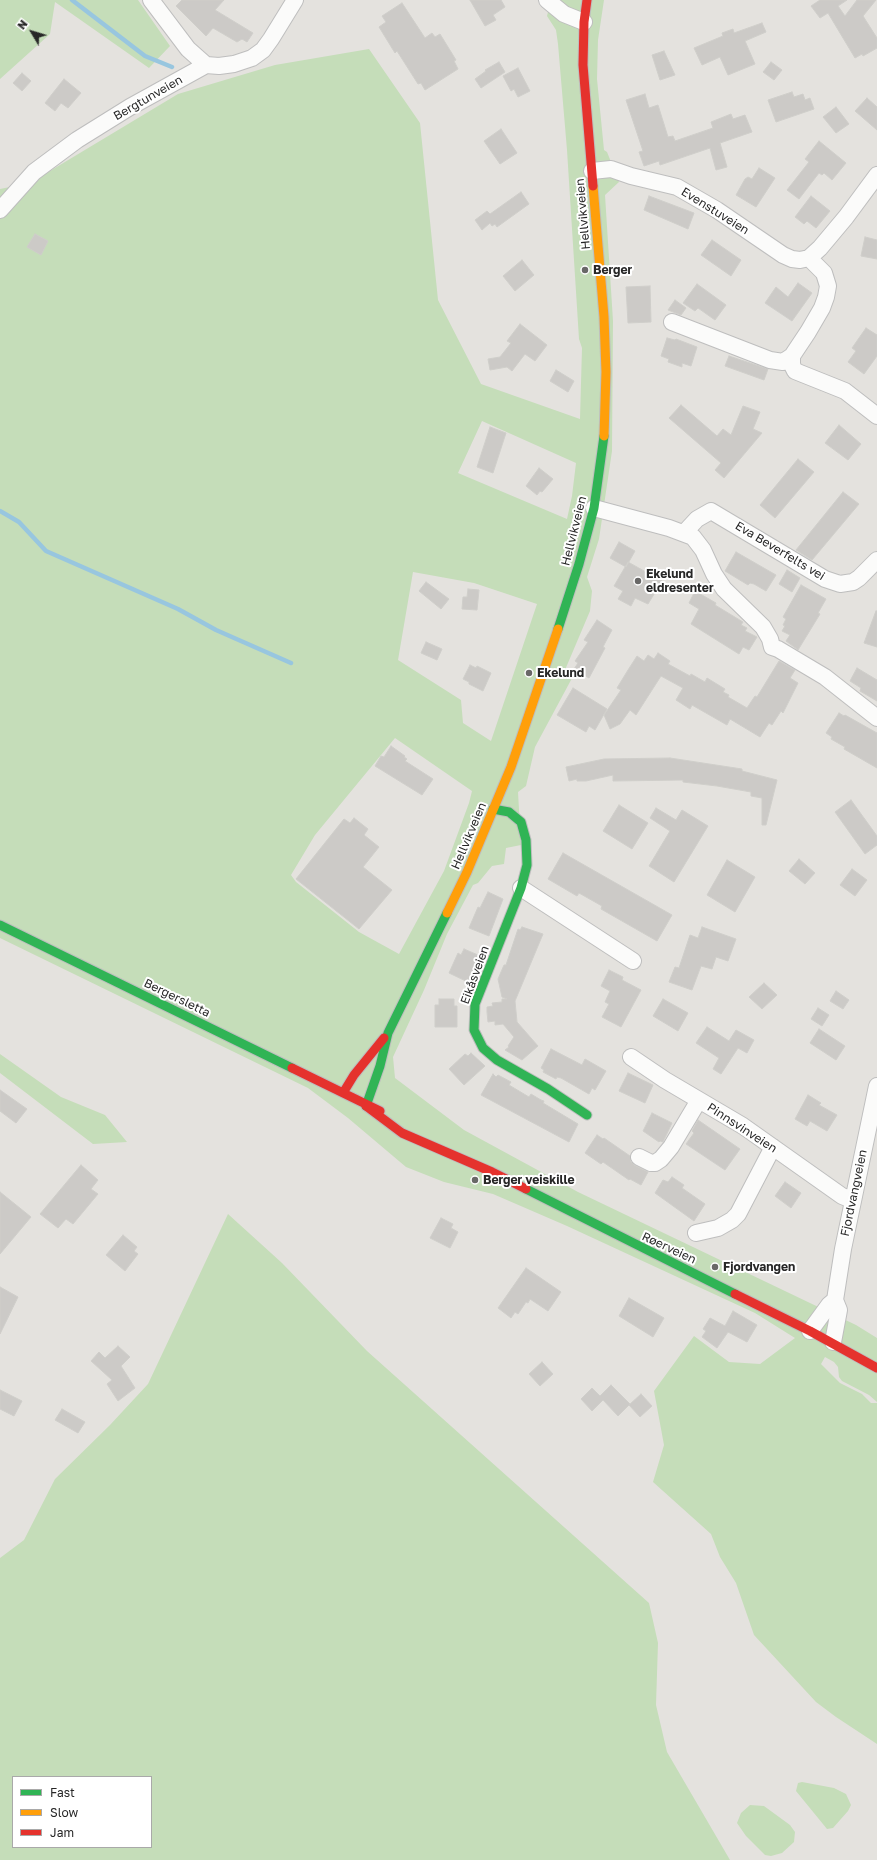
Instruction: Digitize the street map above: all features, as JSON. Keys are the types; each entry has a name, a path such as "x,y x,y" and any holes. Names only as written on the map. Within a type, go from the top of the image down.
{"main road":[{"name":"Hellvikveien","path":"366,1106 380,1066 388,1033 467,872 524,729 563,616 594,508 602,458 605,424 606,372 604,318 584,65 584,22 587,0"},
{"name":"Eikåsveien","path":"493,810 509,812 522,822 527,866 521,888 475,1004 474,1030 483,1048 497,1060 554,1092 587,1115"},
{"name":"Bergersletta","path":"0,925 342,1093"},
{"name":"Hellvikveien","path":"342,1093 354,1075 388,1033"},
{"name":"Røerveien","path":"342,1093 366,1106 401,1120"},
{"name":"Røerveien","path":"366,1106 402,1133 492,1172"},
{"name":"Røerveien","path":"427,1134 492,1172 632,1243 810,1330 877,1368"}],"street":[{"path":"151,0 188,49 206,65"},
{"name":"Bergtunveien","path":"0,210 34,172 55,156 130,107 206,65 219,66 234,64 252,58 271,39 295,0"},
{"path":"548,0 564,14 584,22"},
{"name":"Evenstuveien","path":"592,171 611,169 630,176 677,188 717,210 783,255 792,259 800,260 810,258"},
{"path":"672,322 770,360 783,362 792,356 822,308 828,286 824,273 810,258 846,217 877,176"},
{"path":"792,356 792,365 795,370 845,391 877,416"},
{"path":"594,508 684,533 693,537 703,550 714,574 724,589 763,627 770,639 772,647 778,649 825,677 877,718"},
{"name":"Eva Beverfelts vei","path":"684,533 697,519 711,511 825,579 840,584 853,582 877,560"},
{"path":"521,888 633,961"},
{"name":"Pinnsvinveien","path":"631,1057 743,1126 773,1148 806,1169 842,1196 852,1200"},
{"name":"Fjordvangveien","path":"833,1342 839,1310 835,1300 842,1249 877,1086"},
{"path":"639,1157 651,1163 655,1163 662,1159 671,1147 699,1100"},
{"path":"696,1233 718,1228 732,1220 738,1214 773,1148"},
{"path":"810,1330 829,1305 835,1300"}],"green space":[{"path":"0,0 138,0 170,46 149,68 55,2 50,34 0,79"},
{"path":"551,0 604,0 598,40 597,79 604,150 607,152 619,182 605,195 613,321 612,451 599,539 587,577 592,591 590,611 565,670 571,680 535,747 526,786 518,792 521,845 506,848 504,864 492,866 478,883 473,885 447,934 424,990 393,1057 395,1078 464,1130 578,1192 856,1325 877,1338 877,1402 869,1395 842,1381 839,1377 838,1367 834,1362 825,1357 821,1364 840,1383 862,1394 871,1403 877,1403 877,1744 816,1702 754,1635 736,1583 720,1557 711,1534 653,1482 664,1445 654,1391 694,1336 729,1362 760,1364 795,1338 755,1313 567,1226 493,1194 444,1182 406,1167 348,1118 308,1088 0,938 0,189 30,183 178,94 275,65 369,49 420,123 438,300 481,384 580,419 582,348 579,339 567,150 556,30 547,16","holes":["482,421 576,463 572,496 567,519 458,473","413,572 474,583 537,604 491,741 463,723 461,700 398,660","395,738 472,791 444,871 399,954 359,932 296,882 291,875 315,835"]},
{"path":"0,1054 61,1097 105,1115 127,1142 93,1144 0,1073"},
{"path":"228,1214 282,1263 367,1351 649,1603 658,1643 656,1705 667,1752 730,1860 0,1860 0,1558 24,1540 55,1479 110,1425 148,1384"},
{"path":"802,1782 834,1788 846,1794 851,1805 848,1811 833,1828 827,1829 796,1791 798,1783"},
{"path":"750,1805 764,1806 790,1825 795,1832 794,1842 782,1853 771,1856 765,1855 746,1836 737,1823 741,1813"}],"building":[{"path":"182,0 224,0 215,10 253,33 247,42 242,39 237,42 213,28 206,36 176,6"},
{"path":"470,0 501,0 505,7 493,15 496,20 485,26"},
{"path":"820,0 847,0 838,6 845,16 857,0 876,0 863,16 877,38 877,48 863,56 862,54 855,58 828,13 820,18 811,6"},
{"path":"402,3 425,38 432,33 435,37 440,34 456,60 454,61 458,69 425,90 421,83 418,84 397,51 395,53 379,27 386,22 382,16"},
{"path":"762,23 766,32 745,41 755,64 728,75 720,57 702,65 694,48 723,36 722,33 733,29 734,33"},
{"path":"664,51 675,75 660,80 652,55"},
{"path":"499,62 505,72 481,88 475,79 486,71 485,70"},
{"path":"771,62 782,70 774,80 763,72"},
{"path":"518,68 530,91 518,97 514,89 511,91 503,76"},
{"path":"22,73 31,81 22,91 13,83"},
{"path":"64,79 81,93 68,108 61,103 55,111 45,103"},
{"path":"792,92 794,97 803,94 805,100 810,98 814,109 776,122 768,100"},
{"path":"645,94 649,108 658,105 668,137 673,136 675,141 713,128 711,122 731,114 733,119 745,115 752,132 720,143 727,167 716,170 710,148 660,165 659,161 644,166 639,152 643,151 626,100"},
{"path":"867,98 877,107 877,130 855,111"},
{"path":"836,107 849,124 836,133 823,117"},
{"path":"501,129 517,153 500,164 484,141"},
{"path":"819,141 846,163 832,180 824,173 822,175 819,173 799,199 787,190 809,162 805,159"},
{"path":"759,168 775,178 756,207 736,195 745,179 748,177 752,179"},
{"path":"521,192 529,204 497,227 495,224 492,226 490,223 482,230 475,220 487,211 490,214"},
{"path":"649,196 694,213 688,229 644,210"},
{"path":"811,196 830,211 816,228 807,221 804,224 795,217"},
{"path":"35,234 48,241 41,255 27,247"},
{"path":"865,237 877,240 877,259 861,256"},
{"path":"712,240 741,260 731,276 701,255"},
{"path":"522,260 534,275 515,291 503,276"},
{"path":"798,283 812,293 792,321 765,303 776,287 788,297"},
{"path":"697,284 726,305 715,320 698,308 695,311 683,303"},
{"path":"650,286 651,322 628,323 626,287"},
{"path":"675,300 686,308 681,315 668,310"},
{"path":"520,324 547,345 535,361 525,354 512,371 507,367 490,370 488,359 500,357 511,343 507,341"},
{"path":"866,328 877,335 877,356 864,374 848,362 856,351 852,348"},
{"path":"667,338 676,339 697,347 691,366 682,363 682,367 668,362 669,359 661,356"},
{"path":"729,356 768,369 764,380 725,366"},
{"path":"556,370 574,381 568,392 550,381"},
{"path":"681,405 717,436 723,429 731,435 743,406 760,412 753,429 762,433 724,478 715,470 721,463 669,418"},
{"path":"839,425 861,444 848,460 825,443"},
{"path":"490,427 506,433 493,473 477,467"},
{"path":"798,459 814,472 775,518 760,505"},
{"path":"539,468 553,479 542,492 540,491 537,495 526,486"},
{"path":"843,492 859,504 812,560 796,550"},
{"path":"619,542 635,551 626,567 610,558"},
{"path":"736,552 776,575 766,591 754,584 750,583 748,585 725,571"},
{"path":"628,562 662,581 648,604 635,598 631,606 618,599 623,591 614,586"},
{"path":"787,570 800,578 792,592 779,584"},
{"path":"426,582 449,599 441,609 419,591"},
{"path":"801,585 826,599 818,613 820,614 798,650 786,641 790,635 782,631 785,626 783,625 786,619 783,617"},
{"path":"468,589 479,590 477,610 462,609 463,597 467,597"},
{"path":"695,591 716,603 715,605 743,622 741,625 747,628 745,631 757,637 749,650 743,647 739,654 691,624 699,609 689,603"},
{"path":"877,611 877,647 864,643"},
{"path":"597,620 612,630 603,647 605,648 589,678 574,669 578,663 575,661 588,642 584,640"},
{"path":"426,642 442,649 437,660 421,653"},
{"path":"658,653 670,661 668,664 690,676 691,674 705,682 707,678 725,689 723,692 729,695 728,697 747,708 755,696 757,697 779,661 795,670 790,678 798,683 783,713 781,711 772,725 769,723 760,737 730,719 727,725 692,705 690,709 676,700 683,688 661,676 636,715 630,710 620,724 610,729 604,715 621,690 617,688 628,670 637,656 644,661 648,655 654,659"},
{"path":"470,665 476,668 477,666 491,673 483,691 469,684 469,682 463,679"},
{"path":"857,668 877,680 877,701 860,691 861,688 850,681"},
{"path":"573,688 607,709 595,730 589,726 586,732 557,715"},
{"path":"839,713 877,733 877,768 844,749 845,747 831,739 832,737 826,733"},
{"path":"391,746 405,756 404,757 407,759 405,761 433,779 422,795 375,766 381,756 384,757"},
{"path":"670,758 742,769 742,771 777,780 766,825 762,825 762,798 751,796 751,792 683,782 683,780 613,781 613,775 586,781 577,781 577,779 569,781 566,767 604,759"},
{"path":"851,800 877,836 877,845 865,854 835,812"},
{"path":"619,805 648,823 632,849 603,831"},
{"path":"656,808 676,820 682,810 708,826 674,882 649,866 670,831 650,818"},
{"path":"354,818 368,829 364,835 379,847 363,867 392,890 359,929 296,879 344,819 350,823"},
{"path":"563,853 672,915 657,941 601,909 602,906 579,893 577,896 548,879"},
{"path":"799,859 815,873 805,884 789,871"},
{"path":"727,860 755,877 735,912 707,895"},
{"path":"852,869 867,880 855,896 840,885"},
{"path":"488,892 503,899 489,936 469,928 478,907 480,908"},
{"path":"522,927 543,934 515,1001 517,1022 538,1046 522,1060 505,1050 509,1047 508,1046 514,1037 503,1024 495,1025 495,1021 488,1022 487,1007 493,1006 492,1003 502,1002 502,999 507,999 502,997 498,979 504,965 506,965 518,929 520,930"},
{"path":"702,927 736,939 728,961 716,957 712,969 701,966 692,990 669,982 675,967 679,968 690,935 698,938"},
{"path":"464,949 478,955 475,961 478,962 470,983 449,973 458,953 461,955"},
{"path":"609,970 623,977 622,980 641,990 621,1027 602,1017 609,1004 605,1002 610,991 601,986"},
{"path":"764,983 777,995 762,1009 749,997"},
{"path":"836,991 849,1000 843,1009 830,1001"},
{"path":"439,999 454,999 454,1006 457,1006 457,1027 435,1027 435,1005 439,1005"},
{"path":"663,999 688,1013 678,1031 653,1016"},
{"path":"818,1008 829,1015 822,1026 811,1019"},
{"path":"707,1027 729,1041 736,1030 754,1040 747,1053 738,1048 721,1074 713,1069 719,1058 696,1043"},
{"path":"819,1029 845,1046 836,1060 810,1043"},
{"path":"551,1049 582,1065 585,1059 606,1071 595,1090 592,1088 589,1094 561,1078 557,1077 556,1079 543,1072 544,1070 541,1068"},
{"path":"471,1053 485,1066 464,1085 449,1069 465,1054 468,1056"},
{"path":"628,1073 653,1085 645,1103 619,1091"},
{"path":"493,1074 496,1077 498,1075 511,1082 509,1085 529,1097 531,1094 544,1101 543,1103 578,1124 569,1142 481,1095"},
{"path":"0,1090 27,1109 16,1123 0,1111"},
{"path":"808,1095 821,1103 819,1105 837,1115 827,1131 810,1121 807,1126 795,1119"},
{"path":"652,1113 672,1123 663,1142 659,1142 643,1131"},
{"path":"698,1120 740,1149 725,1170 686,1144 694,1133 692,1131"},
{"path":"597,1135 603,1139 604,1138 630,1156 631,1162 634,1165 648,1172 641,1185 630,1179 629,1180 603,1162 601,1164 585,1153"},
{"path":"81,1165 98,1180 91,1189 98,1194 73,1224 66,1219 58,1228 40,1214"},
{"path":"672,1177 684,1185 682,1188 705,1204 694,1221 655,1193 663,1180 668,1182"},
{"path":"785,1182 801,1193 791,1208 775,1196"},
{"path":"0,1192 31,1217 0,1254"},
{"path":"441,1218 453,1224 451,1228 458,1232 450,1248 430,1238"},
{"path":"123,1235 137,1247 134,1251 138,1254 125,1271 106,1255"},
{"path":"526,1268 561,1292 548,1311 530,1299 528,1303 526,1302 518,1314 515,1312 511,1318 498,1308"},
{"path":"0,1287 18,1297 0,1334"},
{"path":"629,1298 664,1318 653,1337 619,1316"},
{"path":"733,1311 757,1325 747,1342 728,1332 717,1348 702,1337 706,1331 703,1329 710,1318 725,1326"},
{"path":"118,1346 130,1357 121,1366 135,1388 118,1401 107,1384 112,1380 91,1361 99,1352 105,1358"},
{"path":"542,1362 553,1374 540,1386 529,1374"},
{"path":"611,1385 630,1404 618,1416 603,1400 592,1411 581,1399 592,1388 600,1396"},
{"path":"0,1390 22,1401 14,1416 0,1409"},
{"path":"641,1394 652,1406 640,1417 629,1405"},
{"path":"62,1409 85,1422 78,1433 55,1420"}],"waterway":[{"path":"72,0 145,56 172,67"},
{"path":"0,511 19,522 46,551 178,609 216,630 291,663"}],"traffic: fast":[{"path":"558,629 579,564 594,508 604,436"},
{"path":"493,809 509,812 521,822 526,840 527,865 521,888 475,1004 474,1030 483,1048 497,1060 548,1089 587,1115"},
{"path":"366,1106 380,1066 388,1033 447,913"},
{"path":"0,925 292,1068"},
{"path":"526,1189 735,1294"}],"traffic: slow":[{"path":"593,186 604,317 606,372 604,436"},
{"path":"447,913 467,872 511,767 558,629"}],"traffic: jam":[{"path":"587,0 584,22 583,65 593,186"},
{"path":"343,1093 354,1075 384,1038"},
{"path":"292,1068 380,1111"},
{"path":"366,1106 402,1133 492,1172 526,1189"},
{"path":"735,1294 810,1331 877,1368"}],"place":[{"name":"Berger","path":"585,270"},
{"name":"Ekelund eldresenter","path":"638,581"},
{"name":"Ekelund","path":"529,673"},
{"name":"Berger veiskille","path":"475,1180"},
{"name":"Fjordvangen","path":"715,1267"}]}
